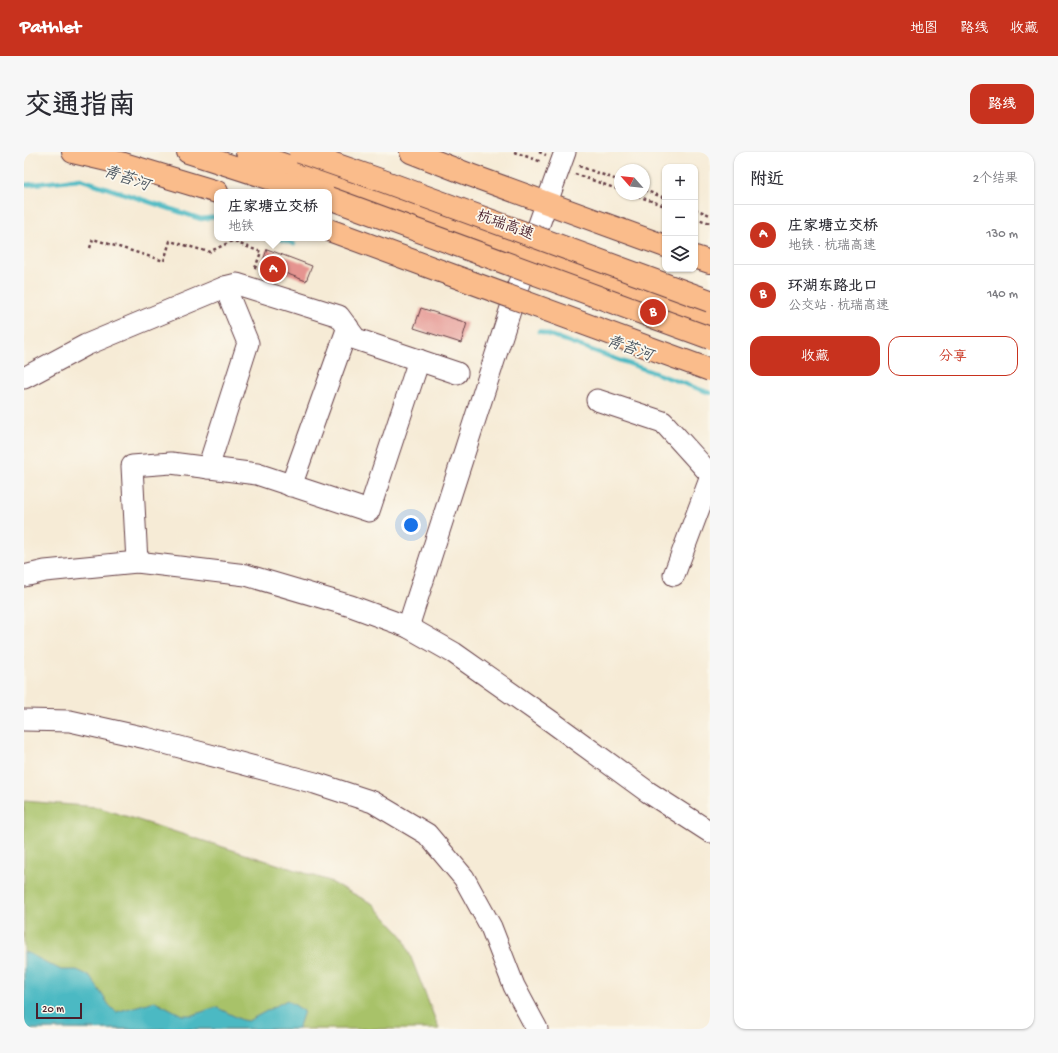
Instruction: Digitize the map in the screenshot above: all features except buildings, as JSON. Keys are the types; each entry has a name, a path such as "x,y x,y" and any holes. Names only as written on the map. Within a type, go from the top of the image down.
{"main road":[{"path":"73,152 124,164 214,191"},
{"path":"188,152 303,189"},
{"path":"247,152 398,204 710,318"},
{"name":"杭瑞高速","path":"300,152 710,301"},
{"path":"411,152 662,245"},
{"path":"332,199 710,338"},
{"path":"332,231 710,370"},
{"path":"698,258 710,262"}],"street":[{"path":"408,627 529,252 565,152"},
{"path":"24,378 86,345 225,287 237,284 339,316 356,339 457,373"},
{"path":"208,468 248,343 225,287"},
{"path":"290,486 348,328"},
{"path":"137,562 132,466 171,464 257,474 369,511 419,360"},
{"path":"597,400 663,422 710,474"},
{"path":"674,575 710,479"},
{"path":"24,576 45,571 137,562 246,575 351,606 408,627 454,653 648,792 710,832"},
{"path":"24,720 70,721 146,738 315,783 373,802 427,834 464,878 491,927 514,986 537,1029"}],"path":[{"path":"650,192 662,197"},
{"path":"648,200 662,205"},
{"path":"698,210 710,215"},
{"path":"698,219 710,223"},
{"path":"90,248 93,239 164,261 170,241 209,252 232,241 261,252 248,288"}],"green space":[{"path":"24,801 97,807 327,880 373,904 403,937 439,1029 24,1029"}],"water":[{"path":"24,952 61,970 77,970 90,976 109,1005 116,1012 155,1001 182,1015 193,1015 216,1007 242,1020 248,1021 287,1000 304,1011 298,1029 24,1029"}],"waterway":[{"name":"青苔河","path":"24,185 80,179 201,219 214,217"},
{"name":"青苔河","path":"286,241 294,244"},
{"name":"青苔河","path":"539,331 710,393"}],"place":[{"name":"庄家塘立交桥","path":"273,269"},
{"name":"环湖东路北口","path":"653,312"}]}
